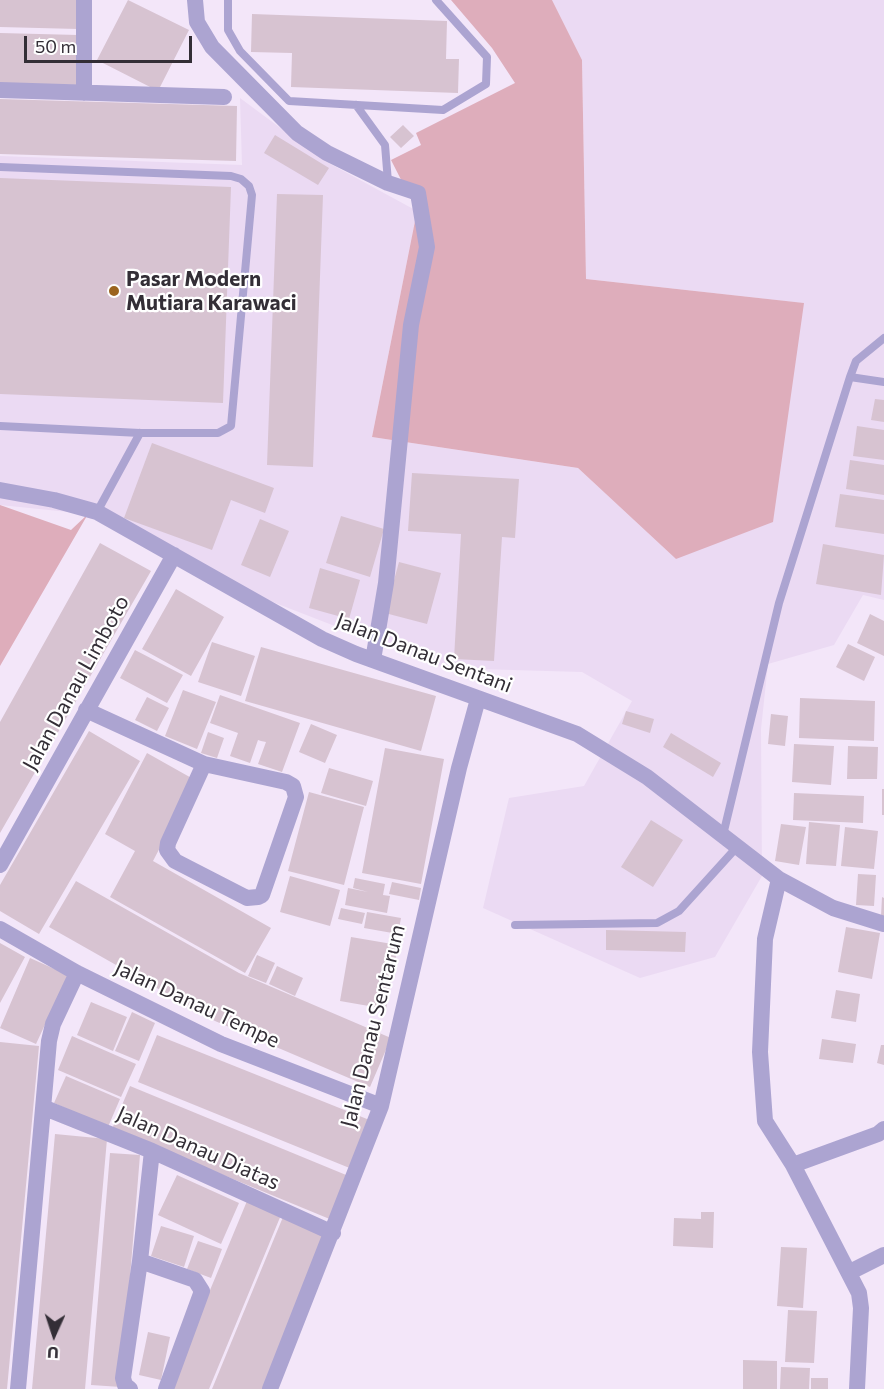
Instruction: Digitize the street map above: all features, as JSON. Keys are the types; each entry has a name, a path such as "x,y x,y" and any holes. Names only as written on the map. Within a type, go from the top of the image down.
{"street":[{"path":"84,0 84,93"},
{"path":"195,0 197,22 212,47 269,108 297,133 327,153 388,183 418,193 427,247 411,325 386,583 373,660"},
{"path":"0,90 224,97"},
{"name":"Jalan Danau Sentani","path":"0,490 54,500 97,512 322,639 373,660 577,734 646,777 779,879 833,908 884,924"},
{"name":"Jalan Danau Limboto","path":"0,865 174,555"},
{"name":"Jalan Danau Sentarum","path":"270,1389 381,1106 459,768 478,699"},
{"path":"86,710 204,764 286,782 293,786 296,797 262,895 258,897 247,898 236,893 175,861 167,850 168,843 204,764"},
{"path":"779,879 765,939 760,1052 765,1121 793,1165 859,1293 861,1308 857,1389"},
{"name":"Jalan Danau Tempe","path":"0,929 77,973 221,1044 381,1106"},
{"path":"18,1389 45,1108 49,1041 53,1024 77,973"},
{"name":"Jalan Danau Diatas","path":"45,1108 152,1151 333,1233"},
{"path":"793,1165 878,1134 884,1129"},
{"path":"130,1389 125,1385 123,1378 140,1261 152,1151"},
{"path":"850,1272 884,1255"},
{"path":"140,1261 195,1280 202,1292 166,1389"}],"lane":[{"path":"228,0 228,30 240,51 289,101 443,110 486,84 487,57 436,0"},
{"path":"356,105 385,145 388,183"},
{"path":"0,167 231,176 241,179 249,186 252,195 231,426 218,433 140,433 0,426"},
{"path":"723,835 779,603 850,377 856,361 884,338"},
{"path":"850,377 884,382"},
{"path":"97,512 140,433"},
{"path":"515,925 657,923 679,911 737,847"}],"shaded area":[{"path":"451,0 552,0 582,60 586,279 804,303 773,522 676,559 578,468 372,437 417,211 391,160 421,145 416,133 515,83 492,48"},
{"path":"552,0 884,0 884,600 863,595 834,645 768,664 761,729 762,876 715,957 640,978 483,908 509,798 584,786 632,701 582,672 443,668 260,597 88,514 0,505 0,156 242,165 240,98 325,161 417,211 372,437 578,468 676,559 803,303 586,279 582,60"},
{"path":"0,505 71,530 88,514 0,666"}],"building":[{"path":"0,0 78,0 78,29 0,27"},
{"path":"128,0 189,30 158,91 97,60"},
{"path":"252,14 447,21 446,59 459,59 458,93 291,87 292,53 251,52"},
{"path":"0,33 78,35 77,85 0,83"},
{"path":"0,99 237,106 236,161 0,154"},
{"path":"403,125 414,136 401,148 390,137"},
{"path":"275,135 329,168 318,185 264,153"},
{"name":"Pasar Modern Mutiara Karawaci","path":"0,178 231,187 223,403 0,394"},
{"path":"277,194 323,195 313,467 267,465"},
{"path":"875,399 884,400 884,422 871,420"},
{"path":"857,426 884,430 884,460 853,456"},
{"path":"152,443 274,488 265,513 231,500 212,550 124,518"},
{"path":"850,460 884,465 884,495 846,489"},
{"path":"412,473 519,479 515,538 502,537 494,661 454,659 461,534 408,531"},
{"path":"840,494 884,500 884,534 835,527"},
{"path":"341,516 384,529 370,577 326,563"},
{"path":"260,519 289,531 270,577 241,565"},
{"path":"100,543 151,571 0,833 0,722"},
{"path":"823,544 884,555 881,595 816,584"},
{"path":"399,562 441,573 427,624 385,613"},
{"path":"320,568 360,580 349,619 309,608"},
{"path":"176,589 224,617 191,676 142,649"},
{"path":"870,614 884,621 884,656 857,643"},
{"path":"212,642 255,656 241,696 198,682"},
{"path":"848,644 875,657 864,681 836,667"},
{"path":"261,647 436,696 421,751 245,701"},
{"path":"135,650 183,675 167,703 120,678"},
{"path":"183,690 216,702 197,749 165,736"},
{"path":"220,695 300,723 282,772 258,764 266,742 258,740 250,763 230,756 238,733 210,723"},
{"path":"147,697 169,708 157,731 135,720"},
{"path":"800,698 875,701 874,741 799,738"},
{"path":"626,711 654,719 650,733 622,724"},
{"path":"771,714 788,716 785,746 768,744"},
{"path":"311,724 337,735 325,763 299,752"},
{"path":"89,731 140,761 39,934 0,911 0,885"},
{"path":"208,732 224,738 217,758 201,753"},
{"path":"671,733 721,763 713,777 663,747"},
{"path":"794,744 834,746 831,785 792,782"},
{"path":"848,746 878,747 877,779 847,779"},
{"path":"385,748 444,759 421,884 362,873"},
{"path":"147,753 195,780 153,861 271,928 245,973 110,897 135,851 105,834"},
{"path":"329,768 373,781 366,806 321,793"},
{"path":"882,789 884,789 884,815 882,815"},
{"path":"309,792 364,807 344,885 288,871"},
{"path":"794,793 864,796 863,823 793,820"},
{"path":"651,820 683,840 653,887 621,867"},
{"path":"809,822 840,825 836,866 806,864"},
{"path":"781,824 806,827 799,865 775,861"},
{"path":"845,827 878,831 874,869 841,866"},
{"path":"858,874 876,875 874,906 856,905"},
{"path":"290,876 340,890 330,926 280,912"},
{"path":"355,878 385,884 383,895 390,896 387,913 345,905 348,888 368,892 353,888"},
{"path":"76,881 239,973 391,1038 370,1087 215,1021 49,927"},
{"path":"392,882 421,888 419,900 389,894"},
{"path":"882,897 884,898 884,916 881,916"},
{"path":"341,908 365,913 362,924 338,919"},
{"path":"367,912 401,918 398,934 364,928"},
{"path":"846,927 880,933 872,979 838,972"},
{"path":"606,930 686,932 685,952 606,950"},
{"path":"351,937 398,945 386,1009 340,1001"},
{"path":"0,943 25,957 0,1003"},
{"path":"257,955 275,963 266,983 248,976"},
{"path":"30,958 68,975 36,1044 0,1028"},
{"path":"277,966 303,978 295,996 269,984"},
{"path":"836,990 860,994 856,1022 831,1018"},
{"path":"91,1002 127,1017 113,1051 77,1035"},
{"path":"132,1012 155,1023 139,1061 115,1051"},
{"path":"157,1035 372,1121 352,1169 138,1082"},
{"path":"72,1036 136,1064 121,1097 58,1070"},
{"path":"822,1039 856,1044 853,1063 819,1059"},
{"path":"0,1042 39,1046 7,1389 0,1389"},
{"path":"881,1045 884,1045 884,1065 877,1063"},
{"path":"66,1076 120,1099 108,1127 54,1103"},
{"path":"130,1086 351,1177 332,1220 112,1129"},
{"path":"55,1134 107,1139 85,1389 32,1389"},
{"path":"110,1153 140,1155 121,1387 91,1385"},
{"path":"177,1175 239,1203 221,1244 158,1215"},
{"path":"247,1201 281,1215 209,1389 169,1389"},
{"path":"701,1212 714,1212 713,1248 673,1246 674,1218 701,1219"},
{"path":"283,1217 327,1235 263,1389 212,1389"},
{"path":"161,1226 194,1236 184,1267 151,1256"},
{"path":"198,1241 222,1249 211,1278 187,1269"},
{"path":"781,1247 807,1248 803,1308 777,1306"},
{"path":"788,1310 817,1311 814,1363 785,1362"},
{"path":"148,1332 170,1337 161,1380 139,1375"},
{"path":"743,1360 777,1361 777,1389 743,1389"},
{"path":"781,1367 810,1368 809,1389 780,1389"},
{"path":"811,1378 828,1378 828,1389 811,1389"}],"place":[{"name":"Pasar Modern Mutiara Karawaci","path":"114,291"}]}
